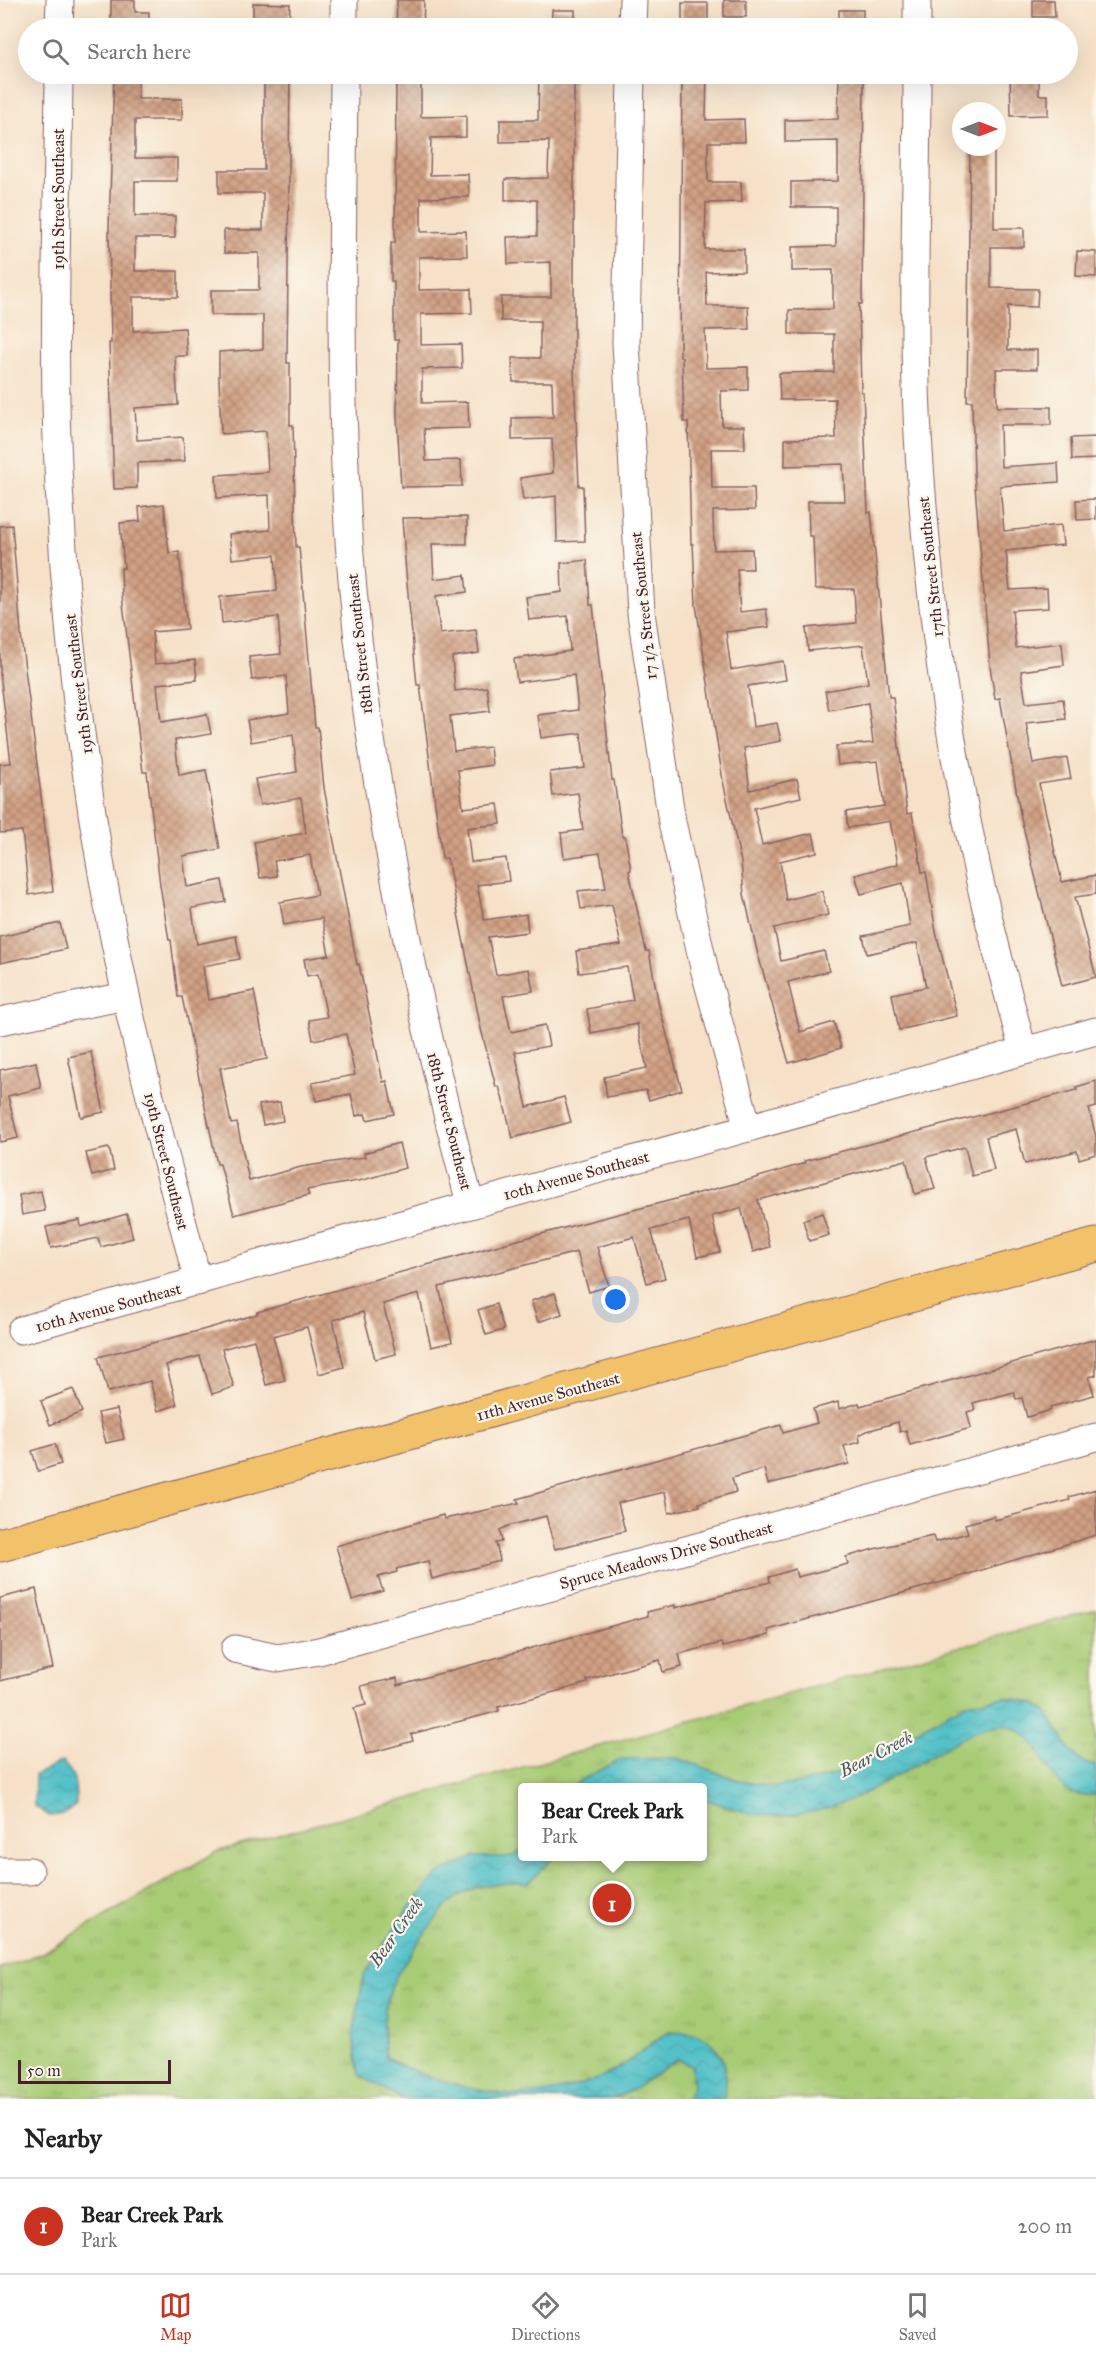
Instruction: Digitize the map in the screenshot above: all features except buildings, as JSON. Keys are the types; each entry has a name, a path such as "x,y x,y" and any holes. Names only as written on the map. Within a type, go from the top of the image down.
{"main road":[{"name":"11th Avenue Southeast","path":"0,1545 1096,1245"}],"street":[{"path":"60,0 60,18"},
{"path":"344,0 344,18"},
{"path":"632,18 633,0"},
{"path":"916,0 916,18"},
{"name":"19th Street Southeast","path":"59,84 57,404 60,503 68,599 94,817 126,996 198,1282"},
{"name":"18th Street Southeast","path":"344,84 344,416 352,588 369,731 393,876 418,996 470,1203"},
{"name":"17 1/2 Street Southeast","path":"631,84 626,343 642,613 672,822 705,972 748,1128"},
{"name":"17th Street Southeast","path":"917,84 919,437 927,552 939,646 971,839 1023,1051"},
{"path":"0,1021 126,996"},
{"name":"10th Avenue Southeast","path":"21,1330 198,1282 470,1203 1096,1031"},
{"name":"Spruce Meadows Drive Southeast","path":"235,1649 277,1658 320,1651 1096,1437"},
{"path":"0,1871 30,1871"}],"green space":[{"path":"1096,1609 1096,2099 0,2099 0,1969 42,1953 216,1852"}],"water":[{"path":"1006,1697 1031,1703 1043,1709 1072,1752 1086,1764 1096,1766 1096,1795 1075,1795 1063,1787 1054,1778 1026,1736 1017,1729 1004,1726 986,1728 952,1743 879,1786 838,1805 795,1815 755,1814 707,1800 707,1783 577,1783 622,1759 678,1758 740,1781 774,1787 812,1781 848,1770 966,1703"},
{"path":"62,1762 70,1771 74,1781 76,1805 64,1814 50,1816 34,1806 35,1775"},
{"name":"Bear Creek","path":"518,1853 518,1861 550,1861 528,1883 481,1886 456,1898 440,1914 410,1955 395,1979 386,2005 384,2040 386,2057 412,2071 458,2085 503,2094 526,2095 566,2088 602,2077 620,2067 669,2031 691,2032 707,2039 719,2053 726,2080 723,2099 686,2099 693,2086 692,2067 678,2059 633,2090 613,2099 402,2099 359,2075 353,2035 364,1975 407,1910 438,1874 474,1857 516,1855"}],"place":[{"name":"Bear Creek Park","path":"612,1903"}]}
